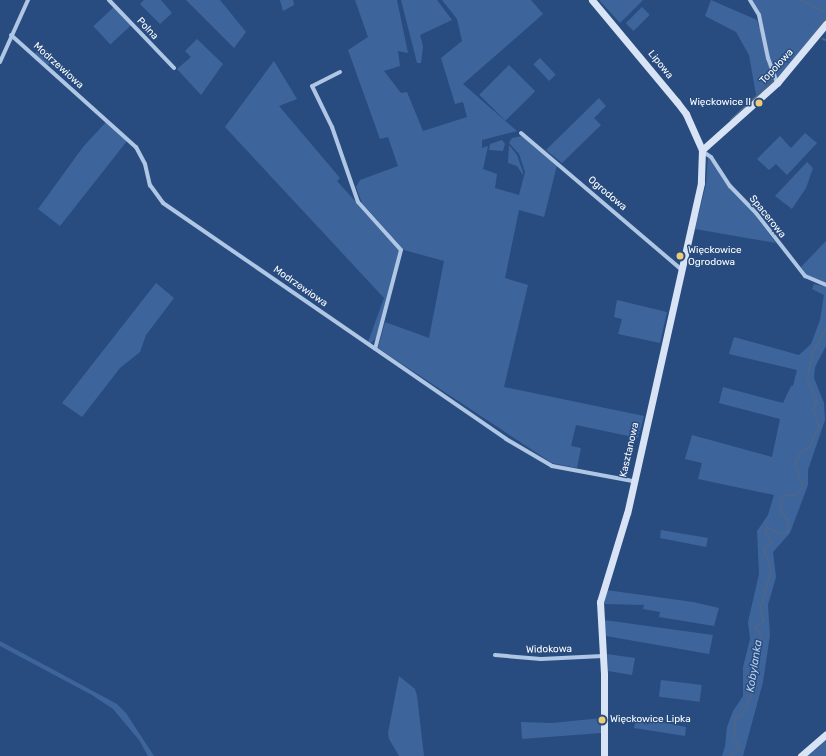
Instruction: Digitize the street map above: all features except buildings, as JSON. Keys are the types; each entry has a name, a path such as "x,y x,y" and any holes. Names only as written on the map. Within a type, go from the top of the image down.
{"street":[{"path":"0,62 28,0"},
{"name":"Polna","path":"109,0 174,68"},
{"name":"Lipowa","path":"592,0 686,114 702,150"},
{"path":"750,0 759,15 768,58 777,83"},
{"name":"Topolowa","path":"702,150 777,83 826,24"},
{"name":"Modrzewiowa","path":"11,35 136,147 145,164 150,185 163,203 506,439 552,466 633,481"},
{"path":"340,72 312,86 332,127 358,202 402,250 375,349"},
{"name":"Ogrodowa","path":"521,133 682,269"},
{"name":"Kasztanowa","path":"604,756 604,656 600,602 627,513 701,183 702,150"},
{"name":"Spacerowa","path":"702,150 711,157 730,186 756,213 805,276 826,285"},
{"name":"Widokowa","path":"495,655 541,659 604,656"},
{"path":"801,756 826,734"}],"shaded area":[{"path":"144,0 161,0 172,13 160,24 140,4"},
{"path":"186,0 220,0 246,32 234,48"},
{"path":"280,0 293,0 294,5 283,11"},
{"path":"355,0 397,0 408,53 398,51 400,66 384,71 401,93 407,92 423,131 467,117 463,102 455,104 441,58 462,41 457,19 442,0 531,0 543,14 463,84 517,131 482,140 482,148 488,146 483,169 497,174 495,188 519,195 525,172 519,154 509,143 512,138 522,136 557,165 544,217 519,210 505,278 528,285 504,387 644,416 638,438 576,425 571,446 581,448 577,468 552,463 378,348 385,322 429,338 444,261 404,250 362,203 356,187 360,180 398,166 388,137 380,139 348,50 368,37"},
{"path":"401,0 437,0 452,20 420,35 423,46 421,63 417,63"},
{"path":"599,0 643,0 620,23"},
{"path":"711,0 757,20 773,79 756,95 749,55 736,32 705,16"},
{"path":"753,0 826,0 826,19 798,56 777,78 769,58 762,20"},
{"path":"116,5 133,23 110,44 93,26"},
{"path":"642,7 650,15 634,31 626,23"},
{"path":"197,39 223,64 201,95 177,69 191,57 185,51"},
{"path":"43,46 54,58 48,65 34,54"},
{"path":"540,58 556,75 549,81 533,64"},
{"path":"274,61 297,99 279,106 340,178 337,181 399,250 376,338 370,344 368,342 384,298 225,127"},
{"path":"509,65 535,91 505,121 479,95"},
{"path":"599,98 606,106 594,118 601,125 562,163 546,150"},
{"path":"106,122 127,141 60,226 38,209 83,147"},
{"path":"805,133 817,143 787,175 776,164 769,170 757,159 780,136 791,148"},
{"path":"502,140 505,144 503,151 489,150 490,144"},
{"path":"509,145 517,155 523,175 517,166 508,163"},
{"path":"708,157 776,243 695,229 706,184"},
{"path":"807,162 813,168 806,188 792,209 775,196"},
{"path":"826,241 826,283 806,275 801,267"},
{"path":"156,283 174,298 146,335 140,352 120,368 82,417 62,403"},
{"path":"814,284 826,287 826,346 815,367 814,378 824,403 825,420 808,470 808,485 790,533 773,552 776,577 768,605 770,635 763,682 743,756 722,756 725,746 727,727 733,711 743,696 743,667 750,639 748,622 759,574 757,531 768,515 774,495 698,479 702,463 685,459 692,435 772,457 780,419 719,403 723,387 783,403 791,386 793,386 797,370 729,354 734,337 799,355 811,344 820,320 824,295 812,289"},
{"path":"617,300 667,312 660,343 618,334 622,319 614,317"},
{"path":"661,530 708,538 706,547 660,538"},
{"path":"606,590 693,602 719,608 714,626 659,617 660,612 643,609 644,605 604,604"},
{"path":"604,620 713,635 709,654 606,636"},
{"path":"0,641 117,704 126,713 154,756 148,756 139,740 113,709 92,695 0,646"},
{"path":"607,654 635,658 632,675 608,671"},
{"path":"399,676 415,689 424,756 399,756 389,739 388,733"},
{"path":"661,680 702,685 700,702 659,697"},
{"path":"636,717 686,727 685,736 634,728"},
{"path":"602,718 601,733 522,739 521,722 552,723"},
{"path":"826,738 826,756 806,756"}],"waterway":[{"path":"801,0 826,12"},
{"path":"809,40 826,18"},
{"path":"760,28 773,81"},
{"path":"731,120 775,79"},
{"name":"Kobylanka","path":"731,756 739,748 734,738 736,717 742,715 752,694 751,682 761,636 755,627 764,621 760,610 771,571 764,548 771,543 765,531 767,527 781,534 787,533 789,522 781,512 782,502 786,495 795,496 803,487 795,464 801,452 809,448 819,427 813,410 817,401 807,380 813,352 826,329"}],"place":[{"name":"Więckowice II","path":"759,103"},
{"name":"Więckowice Ogrodowa","path":"680,256"},
{"name":"Więckowice Lipka","path":"602,720"}]}
